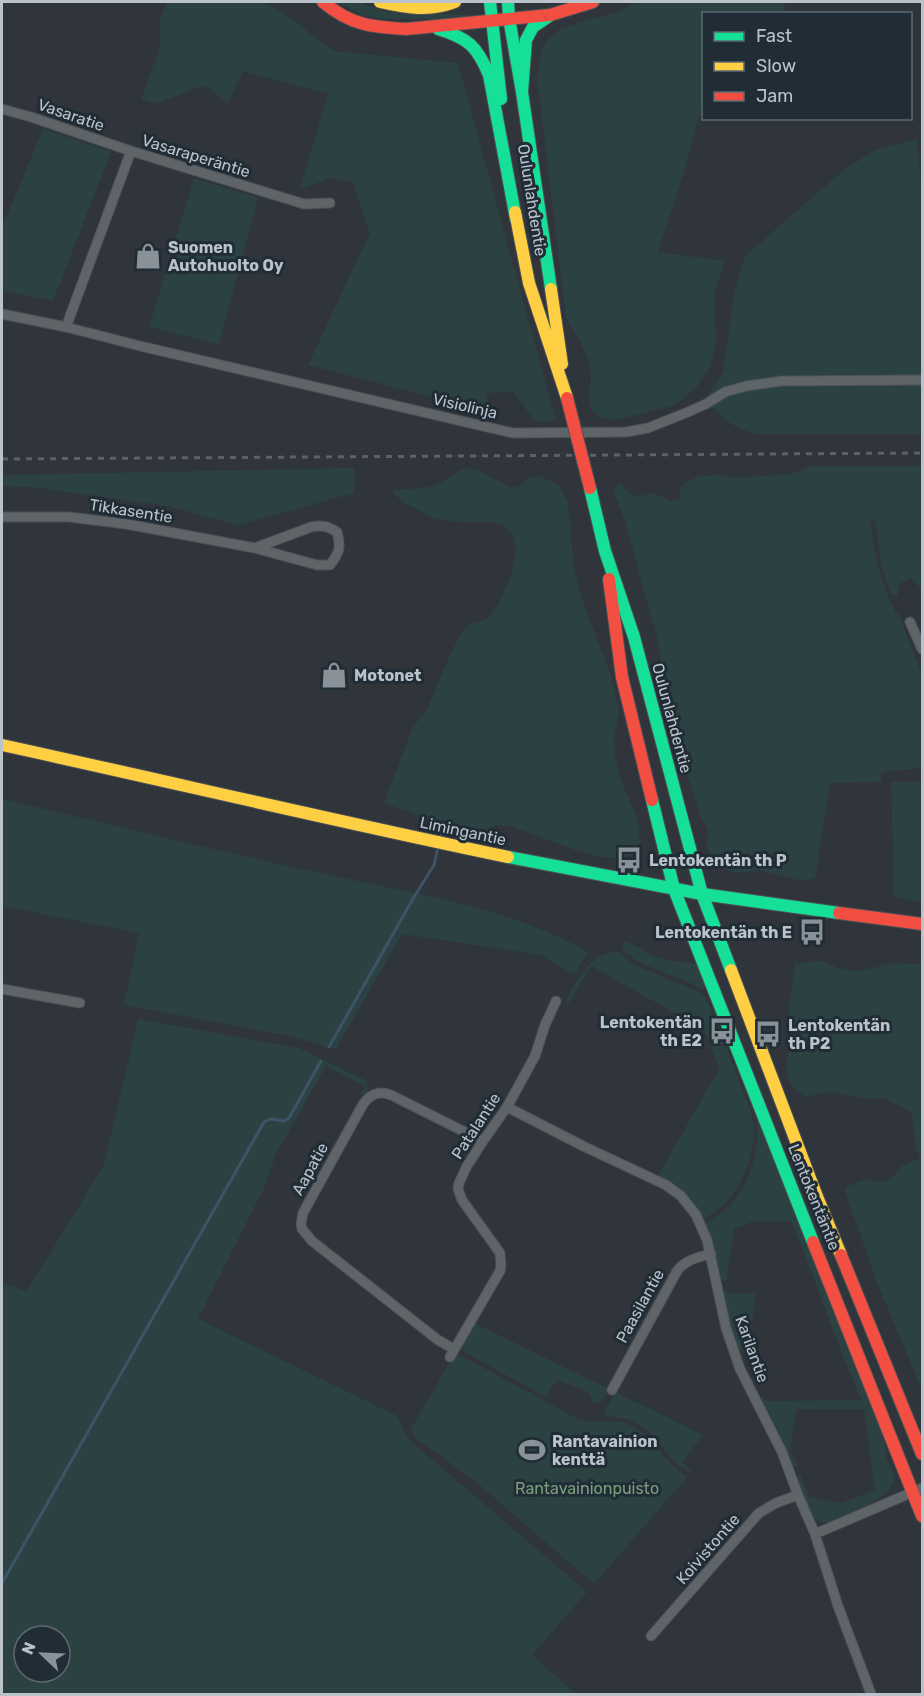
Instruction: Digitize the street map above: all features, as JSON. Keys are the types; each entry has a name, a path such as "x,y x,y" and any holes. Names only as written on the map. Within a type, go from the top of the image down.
{"main road":[{"path":"323,2 338,14 360,24 406,29 550,15 593,2"},
{"path":"380,2 429,9 455,2"},
{"name":"Oulunlahdentie","path":"490,2 516,219 529,283 567,398 605,551 634,637 702,894"},
{"name":"Oulunlahdentie","path":"508,2 567,398"},
{"path":"522,92 526,40 533,27 550,15"},
{"path":"431,27 460,35 470,42 481,56 489,75 516,219"},
{"name":"Oulunlahdentie","path":"605,551 622,677 674,889"},
{"name":"Limingantie","path":"2,745 530,862 702,894 922,924"},
{"name":"Lentokentäntie","path":"674,889 918,1490 922,1516"},
{"name":"Lentokentäntie","path":"702,894 816,1194 922,1454"}],"street":[{"name":"Vasaratie","path":"2,109 131,152"},
{"name":"Vasaraperäntie","path":"66,327 131,152 304,204 330,203"},
{"name":"Visiolinja","path":"2,314 66,327 513,433 626,432 648,428 706,404 725,392 746,386 782,381 922,380"},
{"name":"Tikkasentie","path":"2,517 69,518 126,524 255,548 317,565 330,565 337,556 340,545 337,532 329,527 321,526 311,527 255,548"},
{"path":"910,621 922,649"},
{"path":"2,989 80,1004"},
{"name":"Patalantie","path":"452,1353 500,1271 501,1265 500,1254 462,1200 458,1189 459,1183 467,1166 507,1107 539,1048 544,1025 556,1001"},
{"name":"Aapatie","path":"452,1353 312,1241 302,1229 301,1218 362,1106 376,1093 391,1095 483,1141"},
{"name":"Karilantie","path":"507,1107 666,1185 681,1196 696,1215 704,1230 711,1254 726,1328 740,1369 772,1429 815,1534 838,1606 871,1695"},
{"name":"Paasilantie","path":"612,1390 676,1271 689,1261 711,1254"},
{"path":"815,1534 918,1490"},
{"name":"Koivistontie","path":"651,1636 759,1513 776,1503 798,1496"}],"green space":[{"path":"167,2 262,2 281,11 333,51 458,63 556,421 535,422 514,392 484,393 495,413 308,365 370,233 353,182 331,178 300,189 328,94 243,71 228,103 204,85 155,104 141,99 160,47 160,20"},
{"path":"338,2 360,2 385,12 474,15 452,19 382,19 361,15"},
{"path":"637,2 786,2 782,12 702,12 702,106 658,252 725,261 714,294 716,339 711,366 696,388 673,406 616,420 602,418 592,411 589,401 591,377 589,363 566,317 537,78 541,51 547,41 561,28 621,11"},
{"path":"43,129 111,152 53,301 2,290 2,228"},
{"path":"917,139 922,199 922,434 753,434 731,424 708,404 707,396 723,372 735,290 745,256 844,170 875,150"},
{"path":"194,178 258,198 219,344 149,327"},
{"path":"811,466 922,466 922,591 910,578 900,584 897,596 891,594 881,565 875,521 872,519 870,522 882,580 890,602 899,615 922,675 922,768 881,772 881,782 830,783 815,879 798,880 759,870 736,873 724,869 711,856 707,846 708,831 700,815 683,760 665,685 656,632 626,523 613,490 621,483 629,493 637,497 653,493 671,501 680,499 680,489 686,482 700,476 719,475 732,478 791,474"},
{"path":"354,468 354,493 238,525 168,506 32,487 2,486 2,475"},
{"path":"465,468 479,471 512,488 520,486 530,477 539,476 558,484 568,502 574,569 585,608 610,673 619,712 614,740 615,756 620,778 638,820 640,842 637,851 630,856 602,857 578,851 510,826 496,825 482,833 466,832 384,803 413,727 427,709 461,634 470,624 487,619 497,607 511,576 516,550 513,535 504,526 490,522 457,522 434,518 405,503 395,495 393,490 431,487"},
{"path":"891,782 922,782 922,903 894,896"},
{"path":"2,799 457,903 525,923 588,952 574,975 541,955 402,934 336,1049 290,1036 124,1005 139,933 2,906"},
{"path":"626,941 654,956 700,964 708,986 702,989 638,962 623,950 622,945"},
{"path":"611,952 619,953 636,966 697,991 706,998 713,1014 709,1016 712,1022 716,1021 750,1109 753,1121 752,1147 744,1173 738,1186 723,1206 703,1219 684,1194 658,1176 719,1069 705,1030 591,966 569,1003 565,1001 590,965 596,959"},
{"path":"821,961 838,968 855,971 890,963 922,964 922,1390 876,1280 845,1187 866,1179 886,1181 894,1176 902,1166 918,1159 920,1154 916,1149 912,1112 886,1099 862,1098 829,1091 805,1097 793,1087 788,1077 786,1067 792,1026 788,1016 795,963"},
{"path":"138,1019 299,1048 365,1080 368,1091 366,1094 361,1094 365,1086 326,1066 276,1154 265,1186 198,1319 397,1416 408,1439 587,1592 532,1655 576,1694 2,1694 2,1283 27,1291 104,1165"},
{"path":"754,1105 877,1412 887,1459 894,1475 893,1484 889,1490 875,1501 845,1517 830,1522 821,1522 812,1516 796,1478 800,1474 809,1497 841,1503 875,1490 864,1409 796,1409 790,1450 799,1467 793,1466 776,1427 760,1399 762,1397 765,1401 861,1400 792,1221 754,1221 734,1229 726,1281 720,1280 715,1253 705,1224 725,1210 734,1200 749,1175 756,1147 757,1118"},
{"path":"727,1290 728,1294 756,1293 748,1350 738,1350 722,1291"},
{"path":"474,1323 609,1389 602,1401 593,1403 589,1393 557,1380 545,1397 463,1351 461,1347"},
{"name":"Rantavainionpuisto","path":"456,1355 460,1355 576,1418 586,1421 618,1422 635,1428 687,1477 594,1584 475,1481 414,1437 412,1427"},
{"path":"615,1392 703,1435 682,1462 691,1471 690,1473 682,1468 641,1426 630,1420 605,1415 605,1410"}],"waterway":[{"path":"440,840 444,825"},
{"path":"329,1047 434,865 438,847"},
{"path":"2,1583 264,1122 270,1119 284,1121 289,1118 321,1061"}],"railway":[{"path":"2,459 922,453"}],"traffic: fast":[{"path":"490,2 501,99"},
{"path":"508,2 551,289"},
{"path":"522,92 526,40 533,27 549,16"},
{"path":"438,29 470,44 476,50 489,75 516,219"},
{"path":"590,488 605,551 634,637 702,894 731,970"},
{"path":"652,800 674,889 813,1242"},
{"path":"508,857 702,894 839,913"}],"traffic: slow":[{"path":"380,2 418,8 436,7 455,2"},
{"path":"515,212 529,283 567,398"},
{"path":"551,289 562,364"},
{"path":"2,745 508,857"},
{"path":"731,970 841,1255"}],"traffic: jam":[{"path":"323,2 352,20 382,27 406,29 550,15 593,2"},
{"path":"567,398 590,488"},
{"path":"609,579 622,677 652,800"},
{"path":"839,913 922,924"},
{"path":"813,1242 922,1516"},
{"path":"841,1255 922,1454"}],"place":[{"name":"Suomen Autohuolto Oy","path":"148,256"},
{"name":"Motonet","path":"334,675"},
{"name":"Lentokentän th P","path":"629,860"},
{"name":"Lentokentän th E","path":"812,932"},
{"name":"Lentokentän th E2","path":"722,1031"},
{"name":"Lentokentän th P2","path":"768,1034"},
{"name":"Rantavainion kenttä","path":"532,1450"}]}
